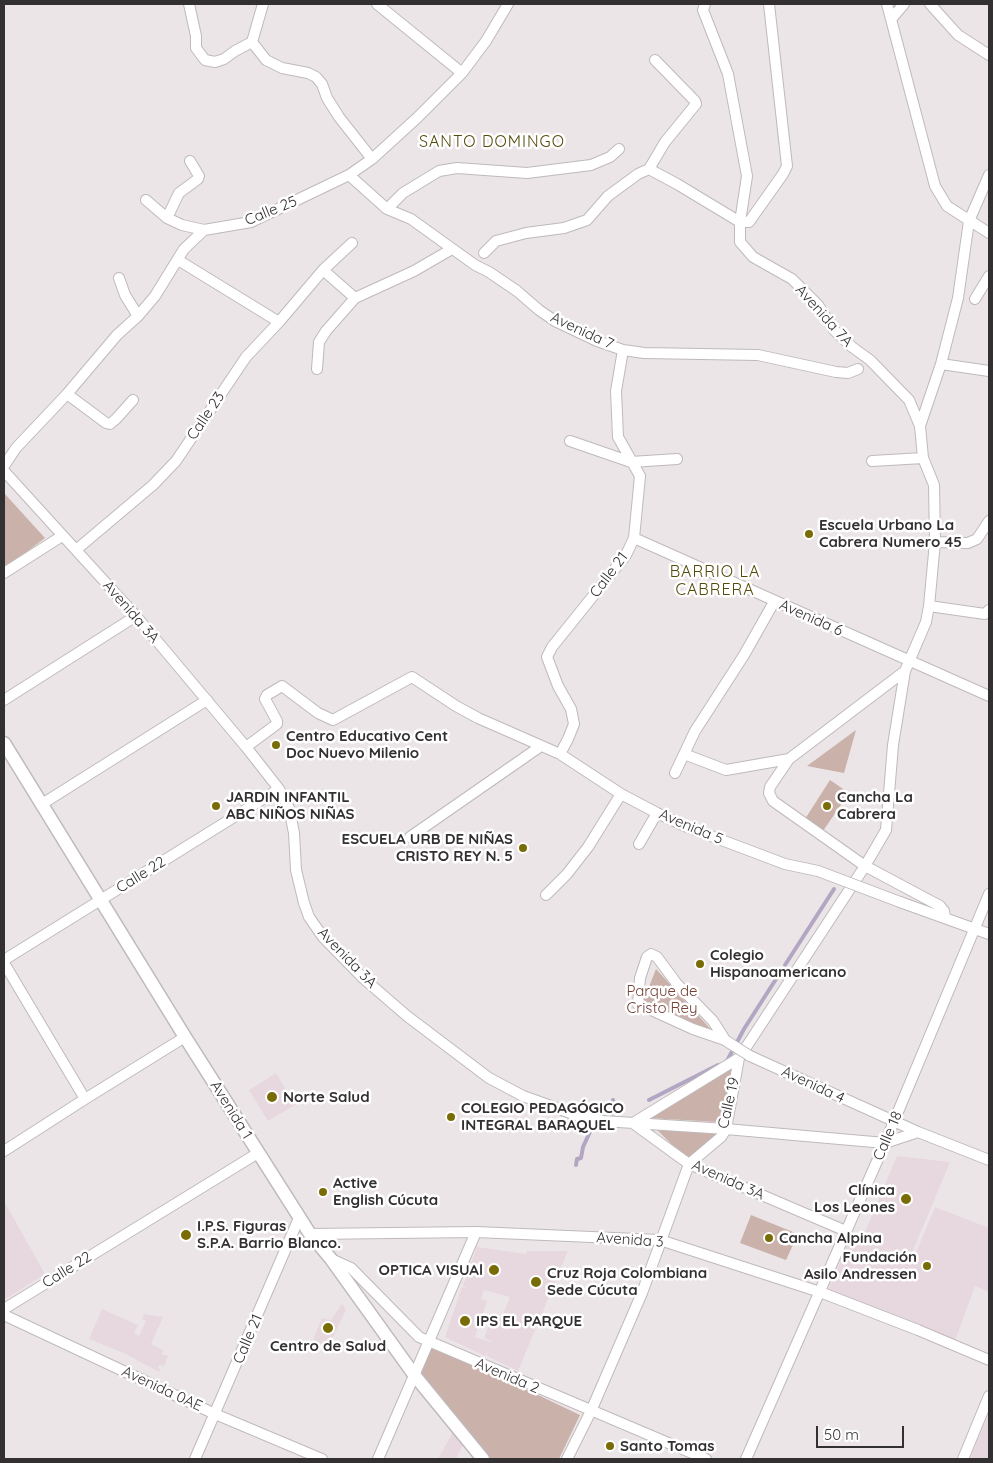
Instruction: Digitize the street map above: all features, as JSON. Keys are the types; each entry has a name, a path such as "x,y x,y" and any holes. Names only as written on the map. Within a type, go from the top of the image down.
{"street":[{"path":"189,4 196,36 196,48 205,60 215,62 224,59 252,42 263,4"},
{"path":"377,4 462,73"},
{"name":"Calle 25","path":"204,230 251,222 349,176 372,159 462,73 486,41 508,4"},
{"path":"705,4 703,10 728,74 747,176 740,222"},
{"path":"649,169 740,222 749,222 787,166 769,4"},
{"path":"888,4 935,186 946,206 989,233"},
{"path":"892,18 904,4"},
{"path":"930,4 958,35 989,55"},
{"path":"252,42 266,60 282,68 308,73 316,77 322,84 327,98 338,117 372,159"},
{"path":"484,253 496,241 526,233 564,228 587,220 608,196 638,174 649,169 665,142 696,104 655,60"},
{"path":"388,209 403,193 439,171 456,168 527,173 591,165 610,157 619,149"},
{"path":"167,218 179,194 198,179 199,176 190,161"},
{"path":"920,426 941,364 958,298 969,221 989,175"},
{"name":"Avenida 7","path":"349,176 388,209 411,219 452,249 517,291 555,321 597,341 623,350 644,353 758,355 836,372 848,373 858,369"},
{"path":"146,200 167,218 182,225 204,230"},
{"name":"Avenida 7A","path":"740,222 740,242 753,257 792,279 818,305 834,330 852,348 870,360 909,400 920,426"},
{"path":"4,466 16,448 67,394 117,335 138,316 155,296 184,250 204,230"},
{"name":"Calle 23","path":"76,550 153,486 176,462 246,357 279,322 323,270 352,243"},
{"path":"317,369 319,342 326,330 355,298 407,274 452,249"},
{"path":"178,260 279,322"},
{"path":"323,270 355,298"},
{"path":"975,299 989,276"},
{"path":"119,278 125,295 138,316"},
{"name":"Calle 21","path":"560,754 574,724 571,709 558,686 547,657 552,647 626,554 634,538 640,476 618,437 616,391 623,350"},
{"path":"941,364 989,371"},
{"path":"67,394 110,424 133,400"},
{"name":"Calle 19","path":"567,1459 642,1293 689,1164 721,1137 726,1129 739,1058 865,866 886,830 893,745 905,671 926,622 935,542 934,485 923,458 920,426"},
{"path":"570,441 631,462 677,459"},
{"path":"872,461 923,458"},
{"name":"Avenida 3A","path":"4,472 136,616 279,789 289,808 294,833 296,870 304,903 310,917 323,937 363,978 407,1016 489,1078 523,1096 579,1116 603,1121 633,1123 689,1164 846,1231"},
{"path":"935,542 968,543 977,539 989,521"},
{"path":"4,573 62,536"},
{"name":"Avenida 6","path":"634,538 774,602 989,696"},
{"path":"675,773 695,731 744,655 774,602"},
{"path":"929,606 985,614 989,610"},
{"path":"4,700 136,616"},
{"path":"905,671 789,759 770,787 769,793 773,801 865,866 940,906 944,911 945,918"},
{"name":"Avenida 5","path":"246,747 276,724 277,721 265,699 267,695 282,686 318,713 333,720 412,677 464,710 560,754 621,794 688,827 784,864 818,871 989,934"},
{"path":"42,804 207,700"},
{"path":"410,837 540,746"},
{"name":"Avenida 1","path":"6,751 42,804 184,1037 299,1218 331,1259 415,1376 483,1459"},
{"path":"684,754 726,770 789,759"},
{"name":"Calle 22","path":"4,962 279,789"},
{"path":"546,895 567,874 588,847 621,794"},
{"path":"639,844 657,813"},
{"name":"Calle 18","path":"746,1459 885,1143 989,894"},
{"name":"Avenida 4","path":"728,1042 713,1021 677,984 655,955 651,954 647,957 644,961 640,978 638,1004 693,1029 728,1042 750,1056 894,1122 989,1160"},
{"path":"4,962 85,1099"},
{"path":"4,1152 184,1037"},
{"path":"633,1123 739,1058"},
{"path":"633,1123 885,1143 918,1132"},
{"name":"Calle 22","path":"4,1309 258,1153"},
{"name":"Calle 21","path":"195,1459 299,1218"},
{"path":"378,1459 476,1232"},
{"name":"Avenida 3","path":"310,1234 476,1232 660,1240 820,1292 989,1360"},
{"name":"Avenida 2","path":"331,1259 350,1268 419,1337 706,1459"},
{"name":"Avenida 0AE","path":"4,1315 215,1414 322,1459"},
{"path":"963,1459 989,1396"}],"shaded area":[{"name":"Norte Salud","path":"276,1073 295,1105 268,1121 249,1090"},
{"path":"897,1156 950,1162 910,1258 882,1247 912,1262 935,1207 989,1228 989,1292 975,1286 955,1341 828,1290 852,1234 868,1240 863,1237"},
{"path":"4,1201 45,1274 4,1300"},
{"path":"477,1247 526,1254 527,1251 568,1251 518,1371 487,1356 488,1351 485,1356 445,1337 462,1287 470,1289 463,1286","holes":["484,1290 510,1297 502,1317 493,1315 484,1338 492,1341 491,1344 491,1342 475,1337 487,1301 481,1299"]},
{"name":"Centro de Salud","path":"342,1304 346,1310 328,1347 313,1340 322,1318 331,1320"},
{"path":"102,1309 138,1325 134,1333 139,1336 146,1321 142,1319 144,1314 163,1317 151,1344 163,1350 162,1354 168,1356 164,1366 159,1365 159,1372 124,1353 89,1339"},
{"path":"989,1412 989,1459 970,1459"},
{"path":"453,1432 463,1445 456,1459 438,1459"}],"green space":[{"path":"4,493 45,538 4,569"},
{"path":"856,730 844,773 807,766"},
{"name":"Cancha La Cabrera","path":"830,780 849,793 823,831 805,819"},
{"name":"Parque de Cristo Rey","path":"656,969 716,1035 640,1010"},
{"path":"736,1064 719,1122 648,1118"},
{"path":"657,1130 669,1131 722,1132 689,1161"},
{"name":"Cancha Alpina","path":"751,1215 798,1234 786,1260 740,1243"},
{"path":"433,1345 580,1415 559,1459 489,1459 420,1373"}],"waterway":[{"path":"785,965 834,889"},
{"path":"725,1062 778,976"},
{"path":"649,1100 718,1065"},
{"path":"611,1116 615,1107 613,1100"},
{"path":"576,1165 577,1159 581,1158 583,1147 595,1121"}],"place":[{"name":"Escuela Urbano La Cabrera Numero 45","path":"809,534"},
{"name":"Centro Educativo Cent Doc Nuevo Milenio","path":"276,745"},
{"name":"JARDIN INFANTIL ABC NIÑOS NIÑAS","path":"216,806"},
{"name":"Cancha La Cabrera","path":"827,806"},
{"name":"ESCUELA URB DE NIÑAS CRISTO REY N. 5","path":"523,848"},
{"name":"Colegio Hispanoamericano","path":"700,964"},
{"name":"Norte Salud","path":"272,1097"},
{"name":"COLEGIO PEDAGÓGICO INTEGRAL BARAQUEL","path":"451,1117"},
{"name":"Active English Cúcuta","path":"323,1192"},
{"name":"Clínica Los Leones","path":"906,1199"},
{"name":"I.P.S. Figuras S.P.A. Barrio Blanco.","path":"186,1235"},
{"name":"Cancha Alpina","path":"769,1238"},
{"name":"Fundación Asilo Andressen","path":"927,1266"},
{"name":"OPTICA VISUAl","path":"494,1270"},
{"name":"Cruz Roja Colombiana Sede Cúcuta","path":"536,1282"},
{"name":"IPS EL PARQUE","path":"465,1321"},
{"name":"Centro de Salud","path":"328,1328"},
{"name":"Santo Tomas","path":"610,1446"}],"district":[{"name":"SANTO DOMINGO","path":"492,142"},
{"name":"BARRIO LA CABRERA","path":"715,581"}]}
